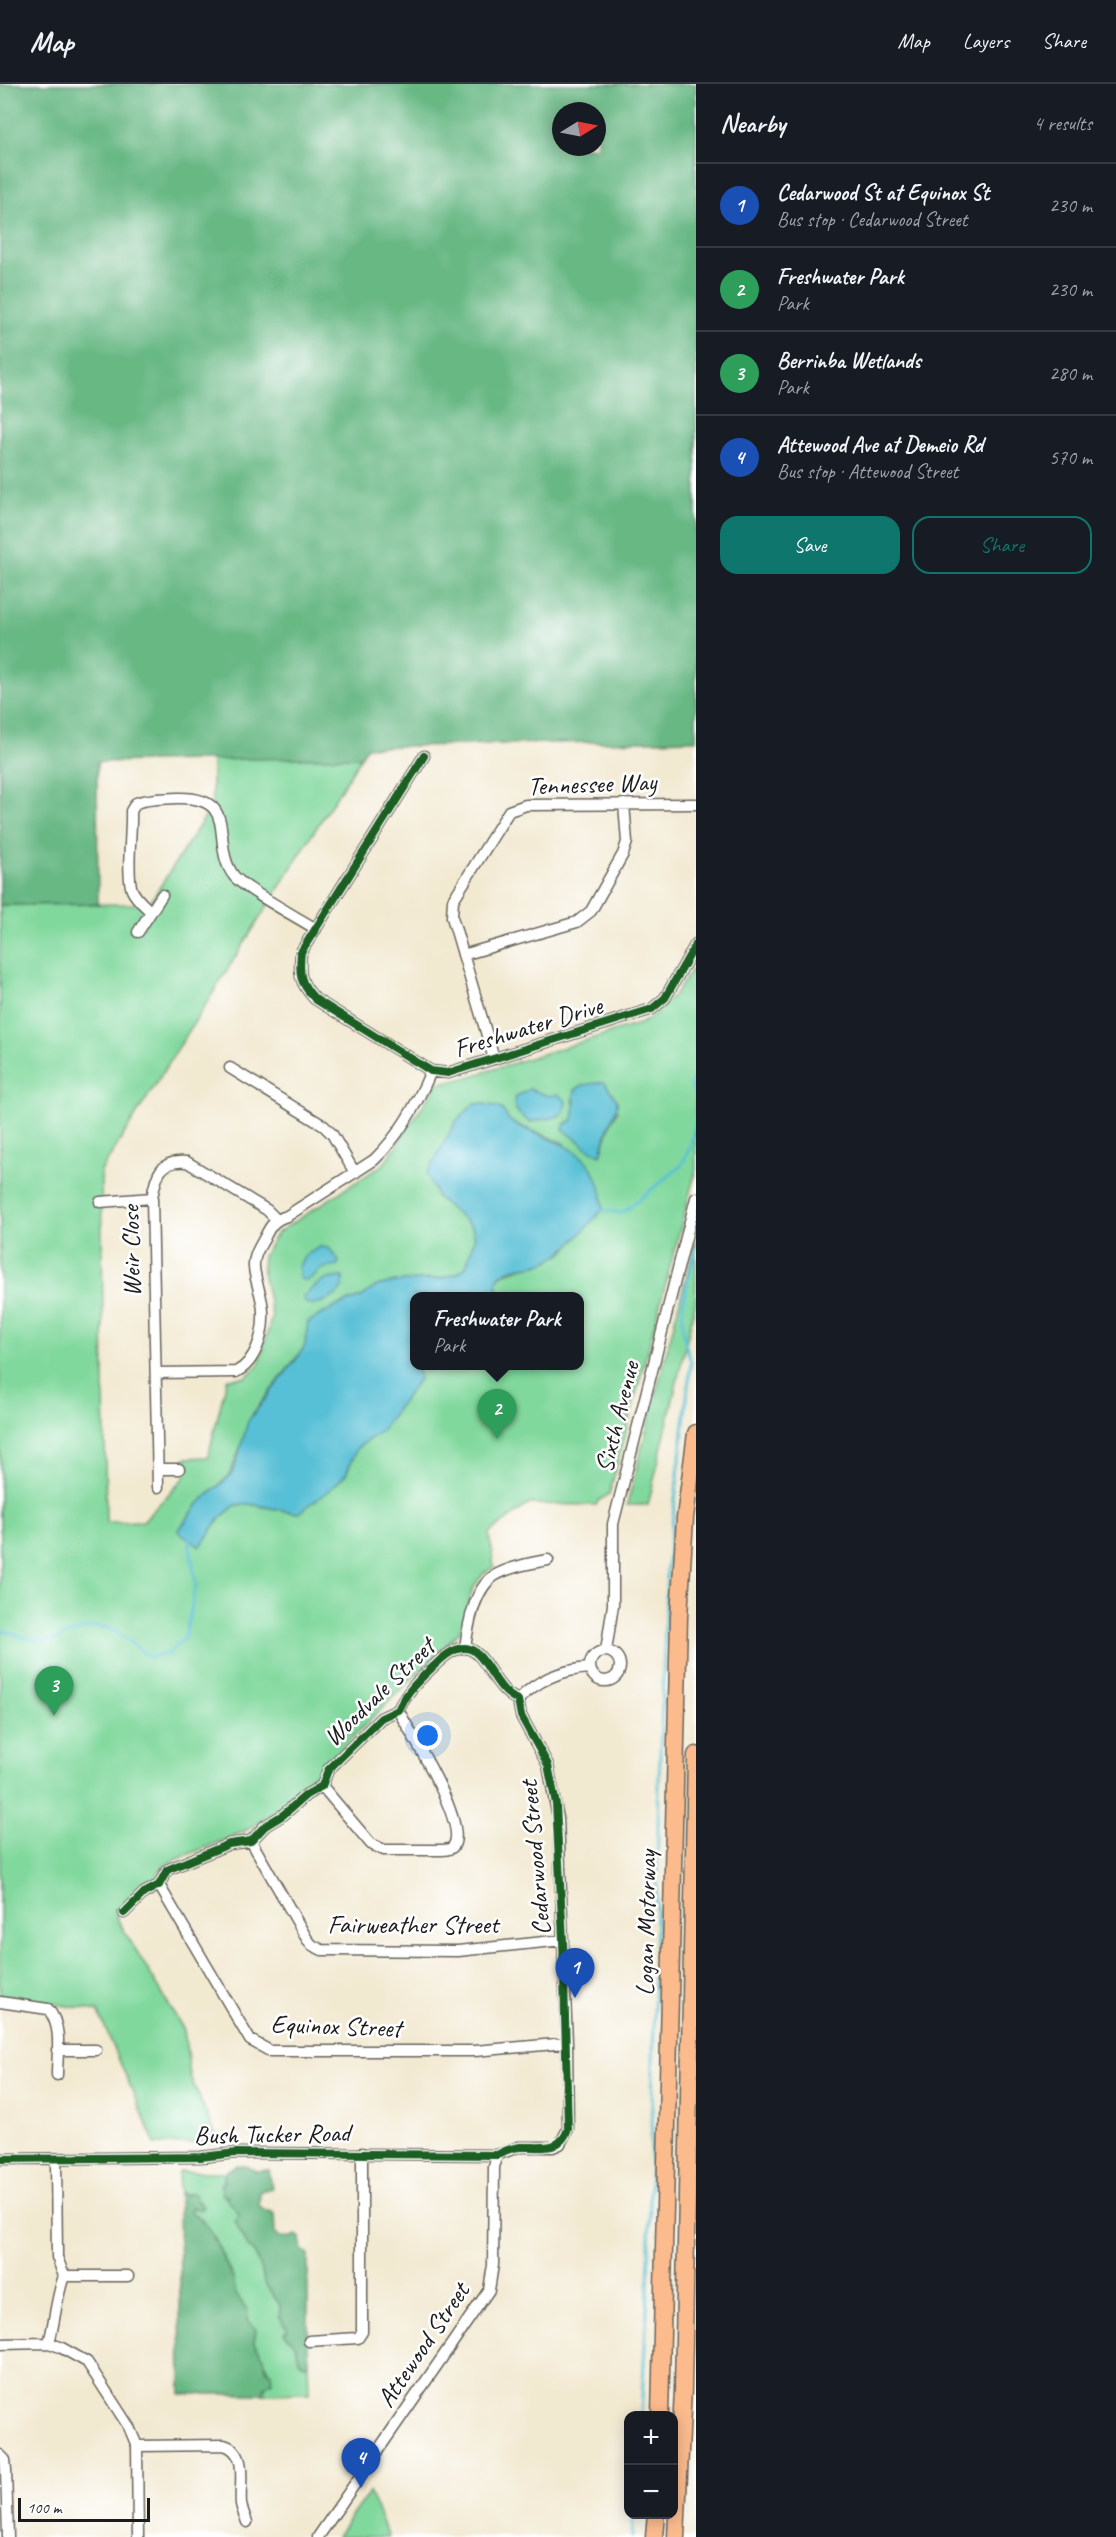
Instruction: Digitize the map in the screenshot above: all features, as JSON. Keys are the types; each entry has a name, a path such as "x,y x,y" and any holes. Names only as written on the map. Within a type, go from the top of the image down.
{"highway":[{"name":"Logan Motorway","path":"660,2411 679,1617 686,1518 696,1433"},
{"name":"Logan Motorway","path":"676,2537 683,2389 696,1755"},
{"path":"654,2537 656,2519"}],"street":[{"name":"Freshwater Drive","path":"424,756 301,952 300,971 304,987 315,999 431,1071 448,1073 652,1009 665,998 696,944"},
{"path":"151,912 138,900 132,890 130,878 131,811 136,803 146,800 191,798 213,807 220,822 228,864 232,873 263,896 316,929"},
{"path":"463,955 577,922 591,911 623,854 627,842 624,804"},
{"name":"Tennessee Way","path":"494,1059 452,917 453,900 509,811 526,805 696,804"},
{"path":"138,932 162,895"},
{"path":"230,1068 324,1126 332,1134 355,1173"},
{"path":"156,1373 236,1372 246,1366 253,1358 262,1325 263,1311 254,1266 256,1254 276,1219 287,1216 355,1173 384,1151 423,1089 431,1071"},
{"name":"Weir Close","path":"158,1487 152,1198 155,1181 162,1167 174,1160 187,1162 267,1210 276,1219"},
{"path":"100,1202 152,1198"},
{"name":"Sixth Avenue","path":"606,1651 613,1605 614,1524 696,1198"},
{"path":"158,1469 179,1469"},
{"path":"465,1648 474,1611 485,1585 495,1576 548,1560"},
{"name":"Woodvale Street","path":"124,1913 137,1899 159,1885 167,1870 229,1844 250,1841 265,1826 283,1815 306,1795 322,1786 328,1770 381,1718 398,1710 406,1693 448,1652 465,1648 477,1652 502,1689 519,1700"},
{"path":"606,1651 615,1655 620,1665 620,1670 614,1679 604,1682 598,1681 589,1668 593,1655 606,1651"},
{"path":"519,1700 526,1692 552,1675 567,1670 589,1668"},
{"name":"Cedarwood Street","path":"519,1700 521,1716 548,1765 556,1804 567,2043 568,2129 560,2144 544,2147"},
{"path":"322,1786 371,1844 384,1850 442,1850 450,1849 455,1844 456,1836 449,1803 398,1710"},
{"name":"Fairweather Street","path":"250,1841 307,1939 312,1945 322,1950 458,1951 563,1940"},
{"name":"Equinox Street","path":"159,1885 250,2040 270,2051 476,2051 567,2043"},
{"path":"0,2002 48,2009 55,2017 57,2075"},
{"path":"57,2050 96,2050"},
{"name":"Bush Tucker Road","path":"0,2159 201,2157 236,2153 497,2155 518,2147 544,2147"},
{"path":"309,2341 351,2340 358,2338 362,2332 362,2153"},
{"name":"Attewood Street","path":"318,2537 489,2290 493,2265 494,2167 497,2155"},
{"path":"49,2343 56,2313 57,2293 64,2276 57,2257 56,2159"},
{"path":"64,2276 128,2276"},
{"path":"0,2344 49,2343 60,2346 87,2362 129,2427 137,2446 138,2537"},
{"path":"137,2446 224,2445 231,2447 237,2452 240,2462 241,2505 247,2522"},
{"path":"0,2455 5,2460 6,2470 8,2537"}],"green space":[{"path":"0,84 696,84 696,740 367,747 361,757 97,762 98,904 0,905"},
{"path":"361,757 101,1171 106,1522 143,1521 185,1477 185,1458 208,1457 227,1379 246,1377 259,1364 272,1316 262,1268 263,1256 277,1233 384,1164 438,1083 462,1079 642,1023 666,1004 696,963 696,1170 609,1495 599,1500 596,1505 529,1504 489,1533 494,1567 483,1574 473,1588 460,1631 280,1809 245,1831 163,1865 155,1879 129,1898 116,1917 184,2030 190,2076 219,2143 155,2144 98,2011 0,1995 0,905 149,904 212,806 212,759","holes":["573,1100 618,1110 610,1125 601,1154 565,1124 572,1121 576,1112"]},
{"path":"696,1238 696,1301 648,1505 627,1505"},
{"path":"236,2165 256,2171 269,2170 272,2188 260,2191 259,2206 274,2214 275,2234 286,2238 296,2235 300,2238 302,2250 308,2254 308,2364 301,2363 296,2346 284,2332 288,2330 280,2317 280,2305 266,2285 254,2251 246,2245 235,2221 239,2214 226,2197 228,2195 223,2195 220,2184 224,2182 225,2172"},
{"path":"178,2172 225,2172 223,2182 229,2195 227,2197 240,2214 246,2245 254,2251 266,2285 280,2305 288,2331 284,2332 295,2344 301,2363 308,2364 309,2393 264,2394 265,2387 272,2382 268,2368 254,2343 242,2302 236,2299 233,2290 234,2281 216,2241 202,2219 190,2211 200,2203 179,2192"},
{"path":"179,2192 184,2196 190,2193 195,2195 196,2200 203,2207 200,2210 192,2207 190,2211 209,2228 234,2281 236,2294 248,2311 247,2321 256,2329 254,2342 264,2357 266,2369 271,2373 272,2382 265,2387 264,2394 181,2394"},
{"path":"369,2492 389,2537 336,2537"}],"water":[{"path":"604,1082 614,1095 617,1107 601,1155 590,1150 563,1129 565,1124 572,1121 575,1109 575,1090 583,1085"},
{"path":"529,1089 549,1096 558,1094 566,1101 564,1112 556,1117 530,1122 518,1112 514,1102 515,1097"},
{"path":"474,1104 498,1107 513,1123 574,1151 595,1173 601,1189 603,1210 574,1241 550,1260 511,1270 501,1275 497,1283 500,1292 410,1292 410,1370 418,1370 419,1379 381,1431 357,1448 346,1474 329,1491 298,1513 249,1504 236,1505 220,1518 200,1547 178,1531 198,1504 231,1475 248,1421 300,1354 305,1345 308,1322 337,1306 361,1297 377,1286 395,1282 443,1278 458,1273 466,1267 475,1237 472,1227 437,1197 427,1174 455,1123"},
{"path":"320,1247 329,1248 339,1261 337,1266 323,1268 307,1281 300,1279 299,1268 302,1259"},
{"path":"343,1277 341,1289 337,1294 318,1303 305,1303 303,1297 317,1285 325,1280"}],"waterway":[{"path":"696,1073 691,1085 696,1098"},
{"path":"603,1210 621,1213 681,1166 691,1145 696,1120"},
{"path":"641,2411 648,2293 659,1781 667,1569 691,1362 683,1331 683,1306 696,1249"},
{"path":"0,1630 30,1639 49,1641 85,1629 103,1627 122,1635 149,1657 168,1654 185,1637 196,1585 189,1540"},
{"path":"632,2537 634,2519"}],"cycle path":[{"path":"424,756 301,952 301,977 315,999 431,1071 448,1073 652,1009 665,998 696,944"},
{"path":"0,2159 201,2157 236,2153 497,2155 517,2147 555,2145 560,2142 568,2129 563,1940 556,1804 548,1765 521,1716 518,1700 507,1693 474,1651 464,1648 452,1652 436,1664 410,1690 398,1710 381,1718 328,1770 322,1786 306,1795 283,1815 265,1826 251,1841 229,1844 167,1870 159,1885 144,1893 124,1913"}],"place":[{"name":"Freshwater Park","path":"497,1439"},
{"name":"Berrinba Wetlands","path":"54,1716"},
{"name":"Cedarwood St at Equinox St","path":"575,1998"},
{"name":"Attewood Ave at Demeio Rd","path":"361,2488"}]}
